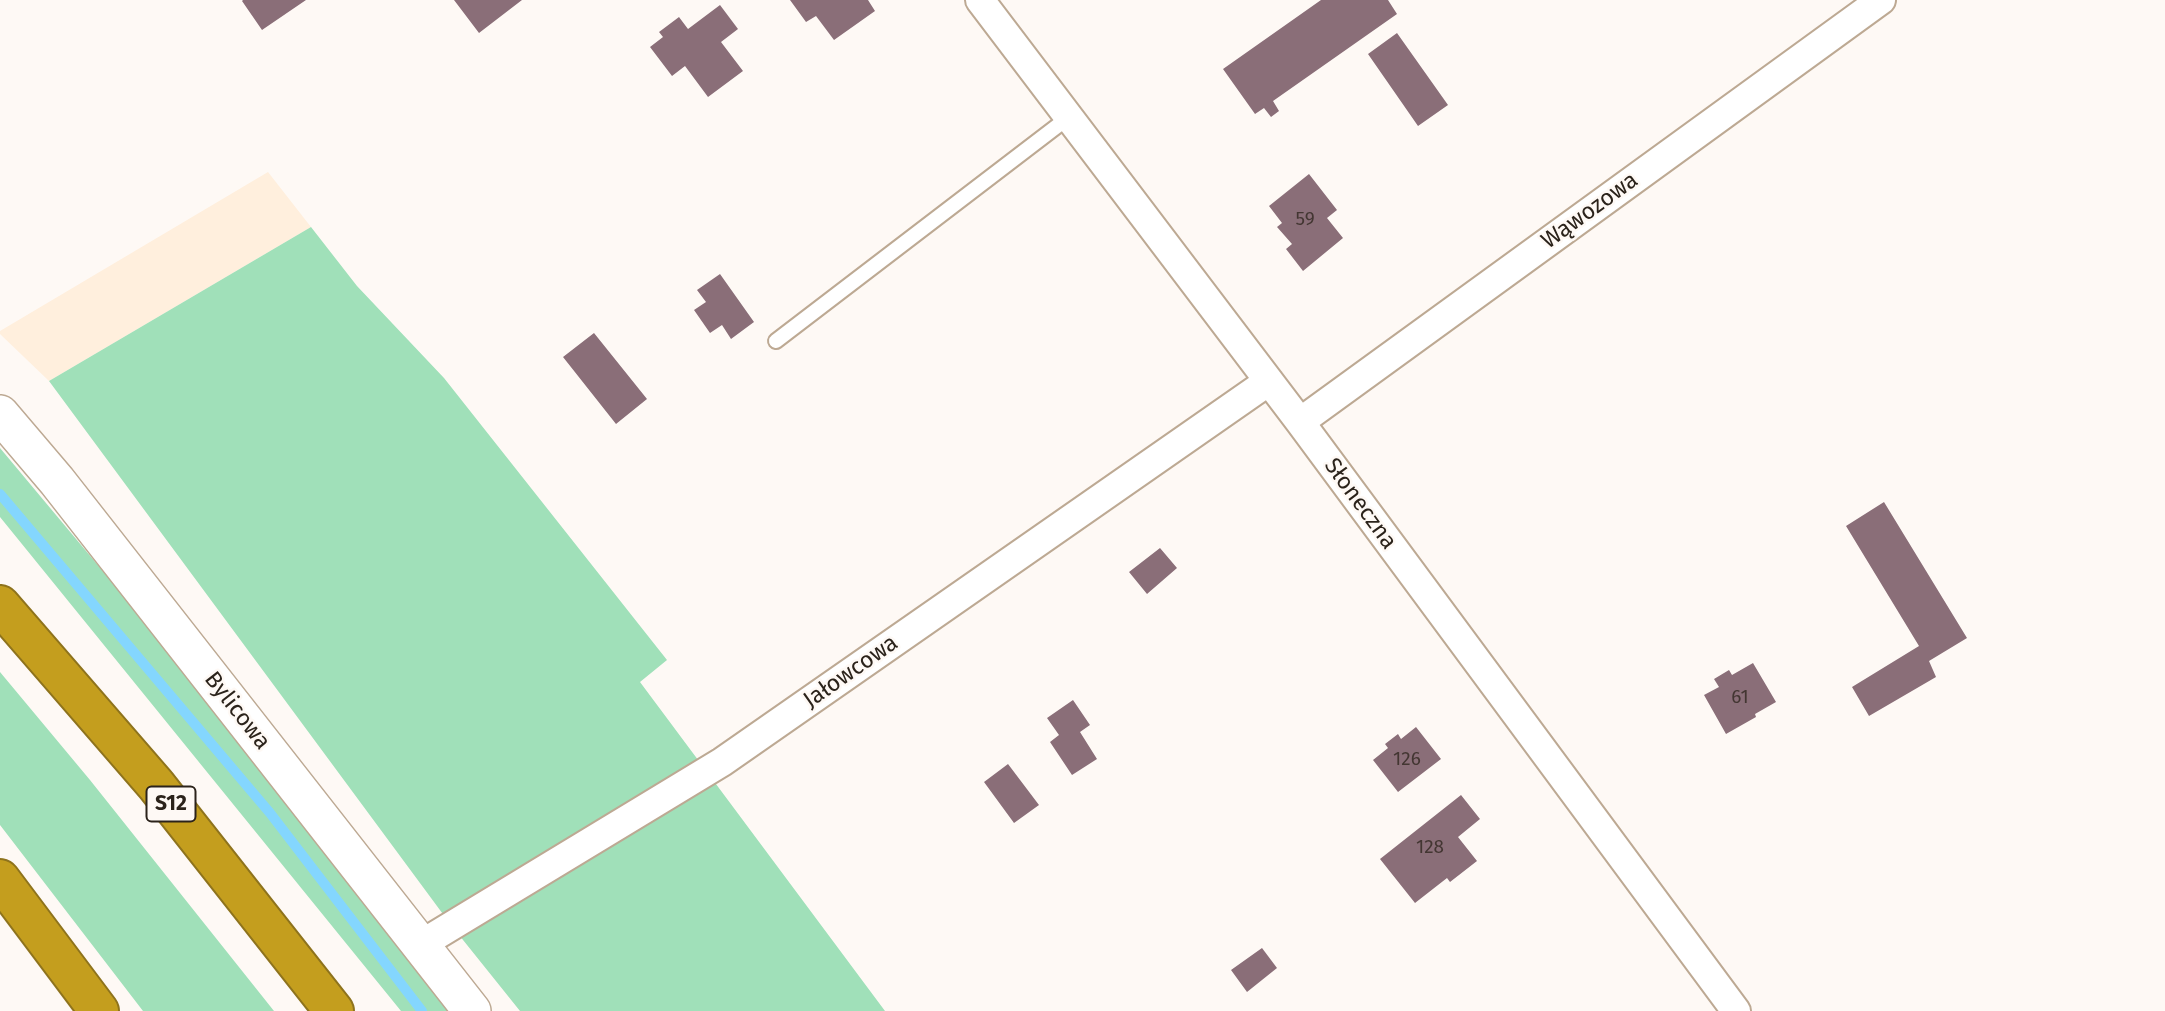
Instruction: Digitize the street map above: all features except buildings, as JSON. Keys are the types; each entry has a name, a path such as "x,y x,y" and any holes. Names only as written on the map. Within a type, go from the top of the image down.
{"highway":[{"name":"S12","path":"0,605 156,785 334,1011"},
{"path":"0,879 99,1011"}],"street":[{"name":"Słoneczna","path":"980,0 1300,422 1736,1011"},
{"name":"Wąwozowa","path":"1300,422 1881,0"},
{"name":"Jałowcowa","path":"420,945 722,762 1269,381"},
{"name":"Bylicowa","path":"0,414 57,481 472,1011"}],"lane":[{"path":"776,341 1069,117"}],"shaded area":[{"path":"268,172 311,227 49,381 0,334 0,331"}],"green space":[{"path":"311,227 357,286 444,378 667,660 640,682 885,1011 520,1011 451,925 49,381"},
{"path":"0,448 234,728 450,1011 401,1011 0,517"},
{"path":"0,672 90,780 274,1011 143,1011 0,825"}],"waterway":[{"path":"0,494 270,813 422,1011"}]}
